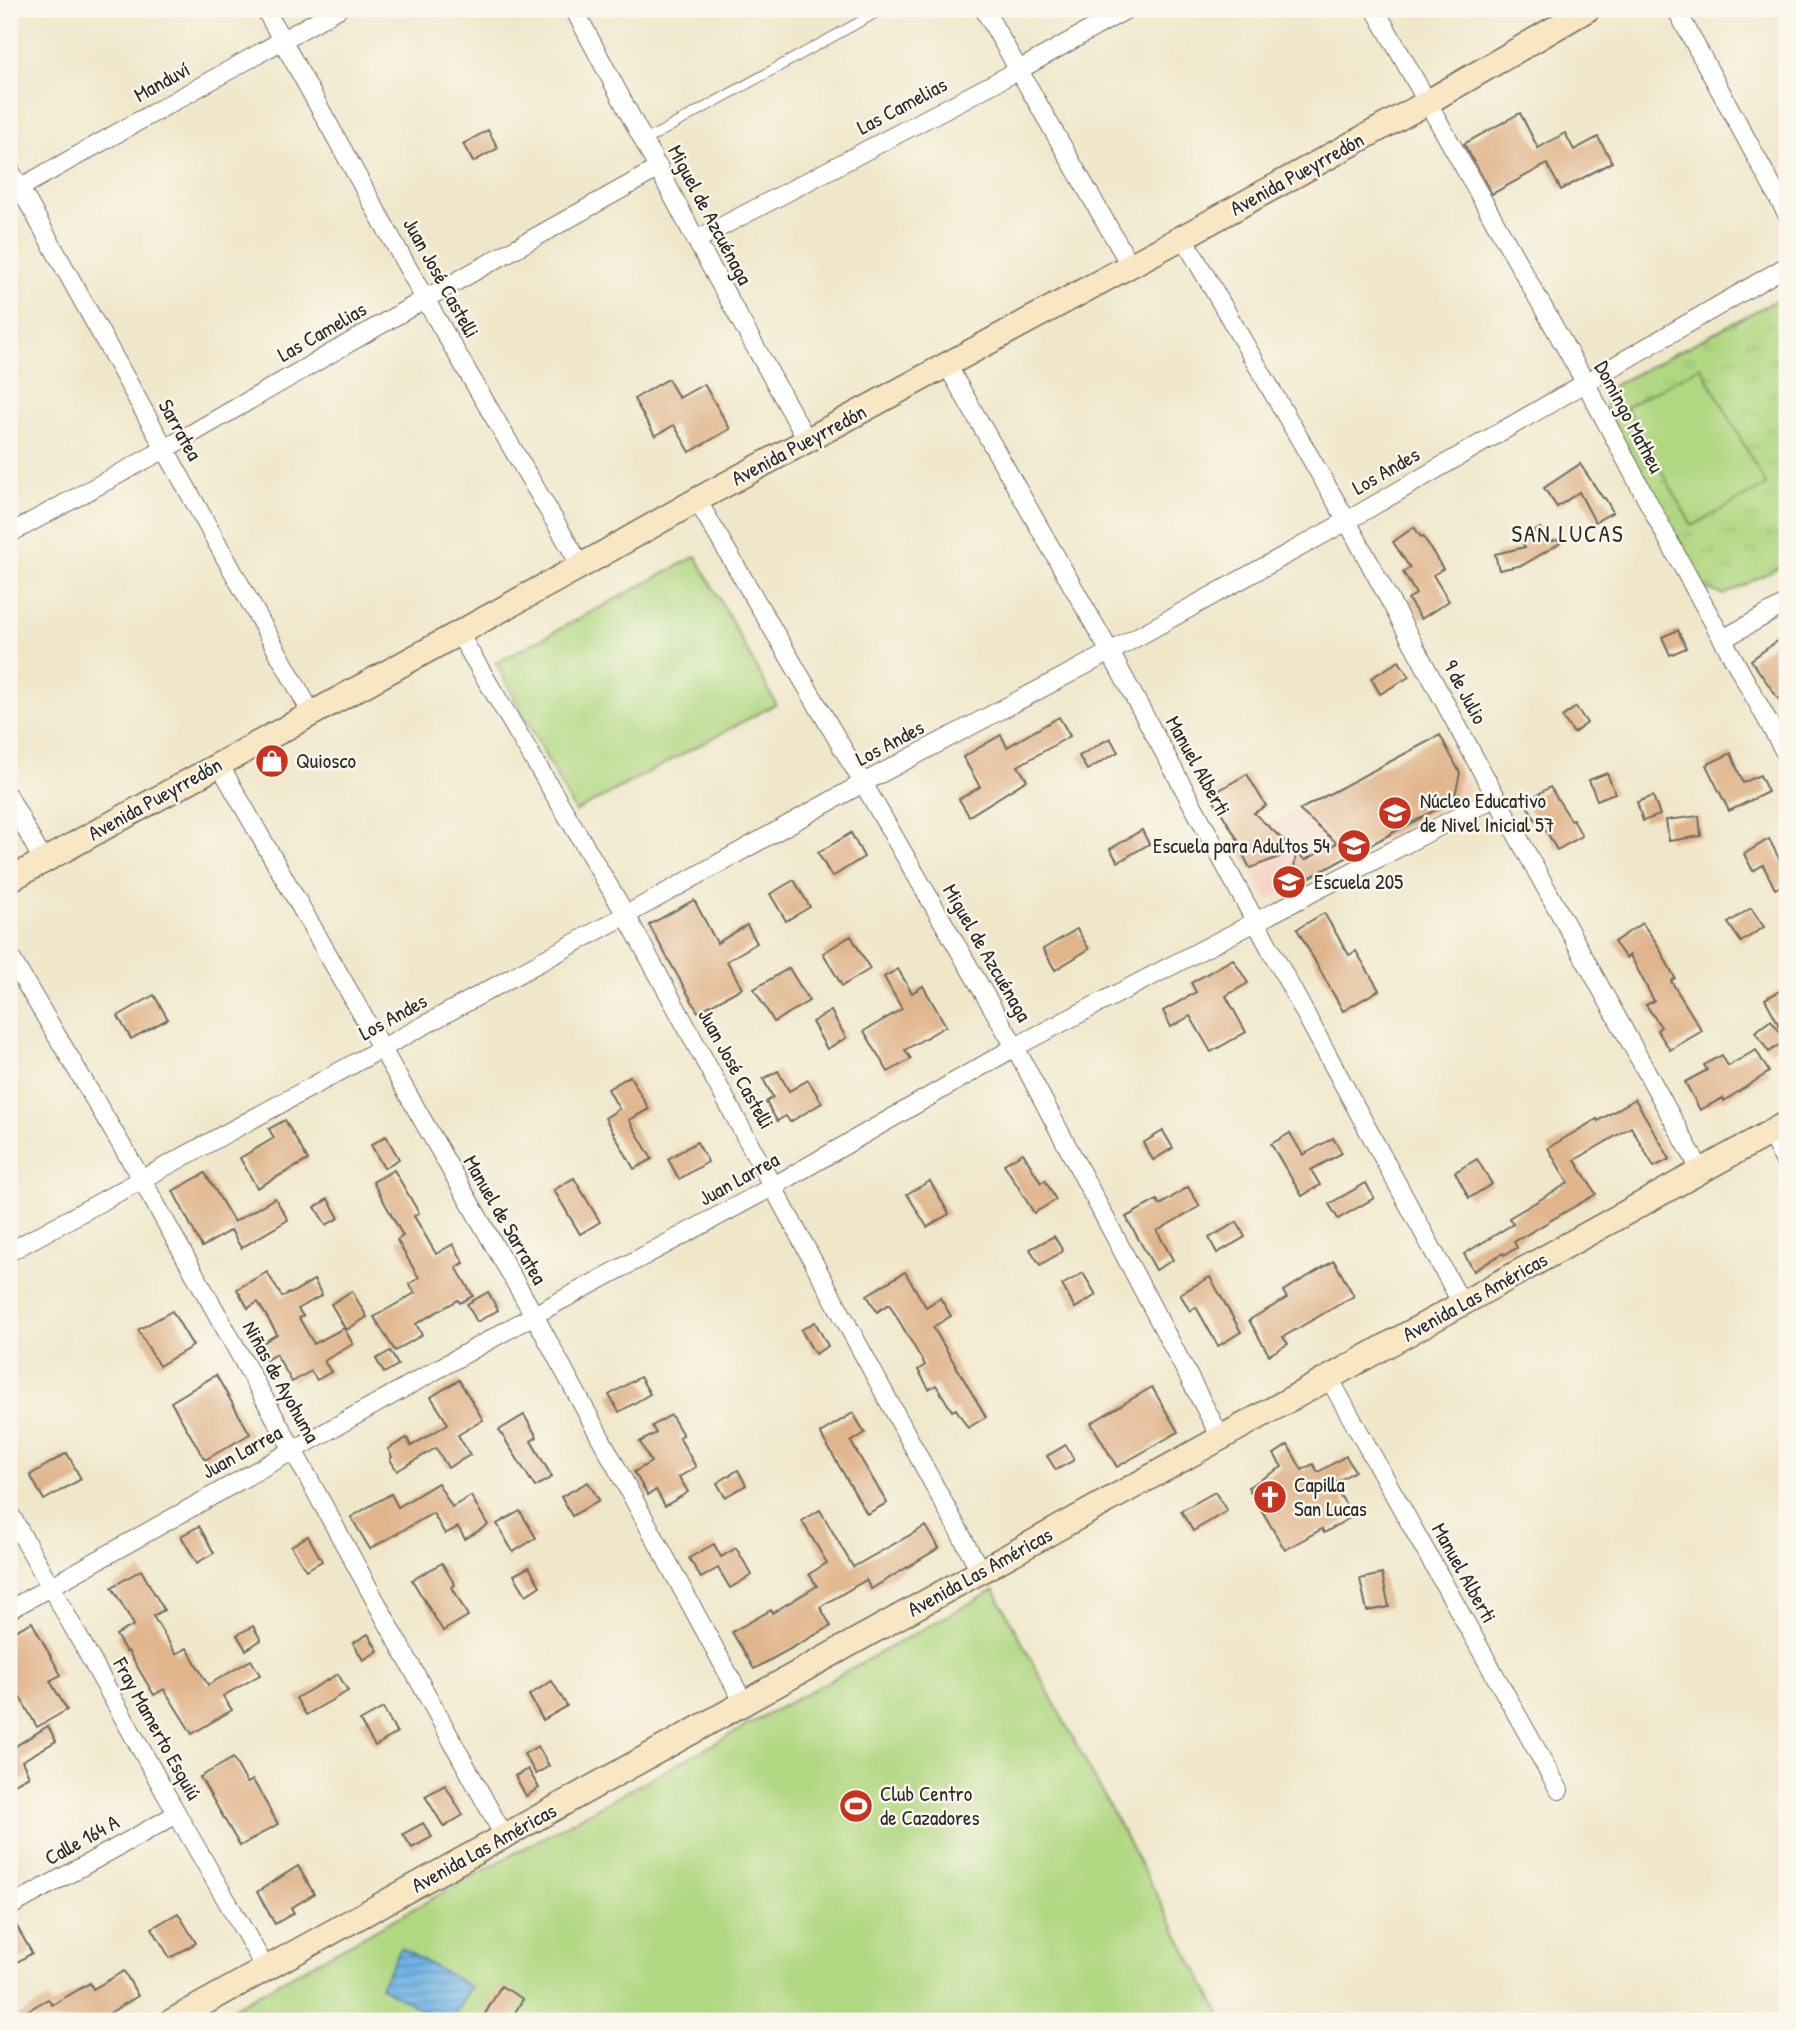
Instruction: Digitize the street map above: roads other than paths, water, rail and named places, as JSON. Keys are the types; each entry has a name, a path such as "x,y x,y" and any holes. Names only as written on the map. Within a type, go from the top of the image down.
{"main road":[{"name":"Avenida Pueyrredón","path":"9,880 697,500 1184,237 1428,102 1588,9"},
{"name":"Avenida Las Américas","path":"172,2021 196,2015 266,1969 1778,1128"}],"street":[{"name":"Juan José Castelli","path":"265,9 425,299 581,566"},
{"name":"Manduví","path":"14,191 338,9"},
{"name":"Miguel de Azcuénaga","path":"574,9 696,240 808,442"},
{"path":"984,9 1130,265"},
{"name":"Las Camelias","path":"696,240 1019,70 1127,9"},
{"name":"Domingo Matheu","path":"1375,9 1585,382 1787,756"},
{"path":"1676,9 1787,214"},
{"name":"Sarratea","path":"9,168 14,191 165,449 312,714"},
{"name":"Las Camelias","path":"9,534 165,449 659,168"},
{"name":"9 de Julio","path":"1184,237 1347,521 1702,1171"},
{"name":"Los Andes","path":"9,1252 626,915 863,782 1110,652 1347,521 1787,266"},
{"name":"Manuel Alberti","path":"947,365 1110,652 1461,1304"},
{"name":"Miguel de Azcuénaga","path":"697,500 1015,1047 1221,1438"},
{"path":"1723,639 1787,603"},
{"name":"Juan José Castelli","path":"458,632 626,915 981,1572"},
{"name":"Manuel de Sarratea","path":"219,764 534,1315 744,1703"},
{"path":"9,797 43,861"},
{"name":"Juan Larrea","path":"9,1610 534,1315 774,1186 1015,1047 1496,797"},
{"name":"Niñas de Ayohuma","path":"9,955 141,1178 504,1836"},
{"path":"1778,1128 1787,1166"},
{"name":"Manuel Alberti","path":"1329,1378 1559,1790"},
{"name":"Fray Mamerto Esquiú","path":"9,1511 266,1969"},
{"name":"Calle 164 A","path":"9,1907 177,1814"}],"lane":[{"path":"644,141 883,9"}],"water":[{"path":"401,1948 471,1987 451,2021 442,2021 380,1986"}],"place":[{"name":"Quiosco","path":"272,761"},
{"name":"Núcleo Educativo de Nivel Inicial 57","path":"1395,813"},
{"name":"Escuela para Adultos 54","path":"1354,846"},
{"name":"Escuela 205","path":"1289,882"},
{"name":"Capilla San Lucas","path":"1270,1497"},
{"name":"Club Centro de Cazadores","path":"856,1806"}],"district":[{"name":"SAN LUCAS","path":"1568,534"}]}
